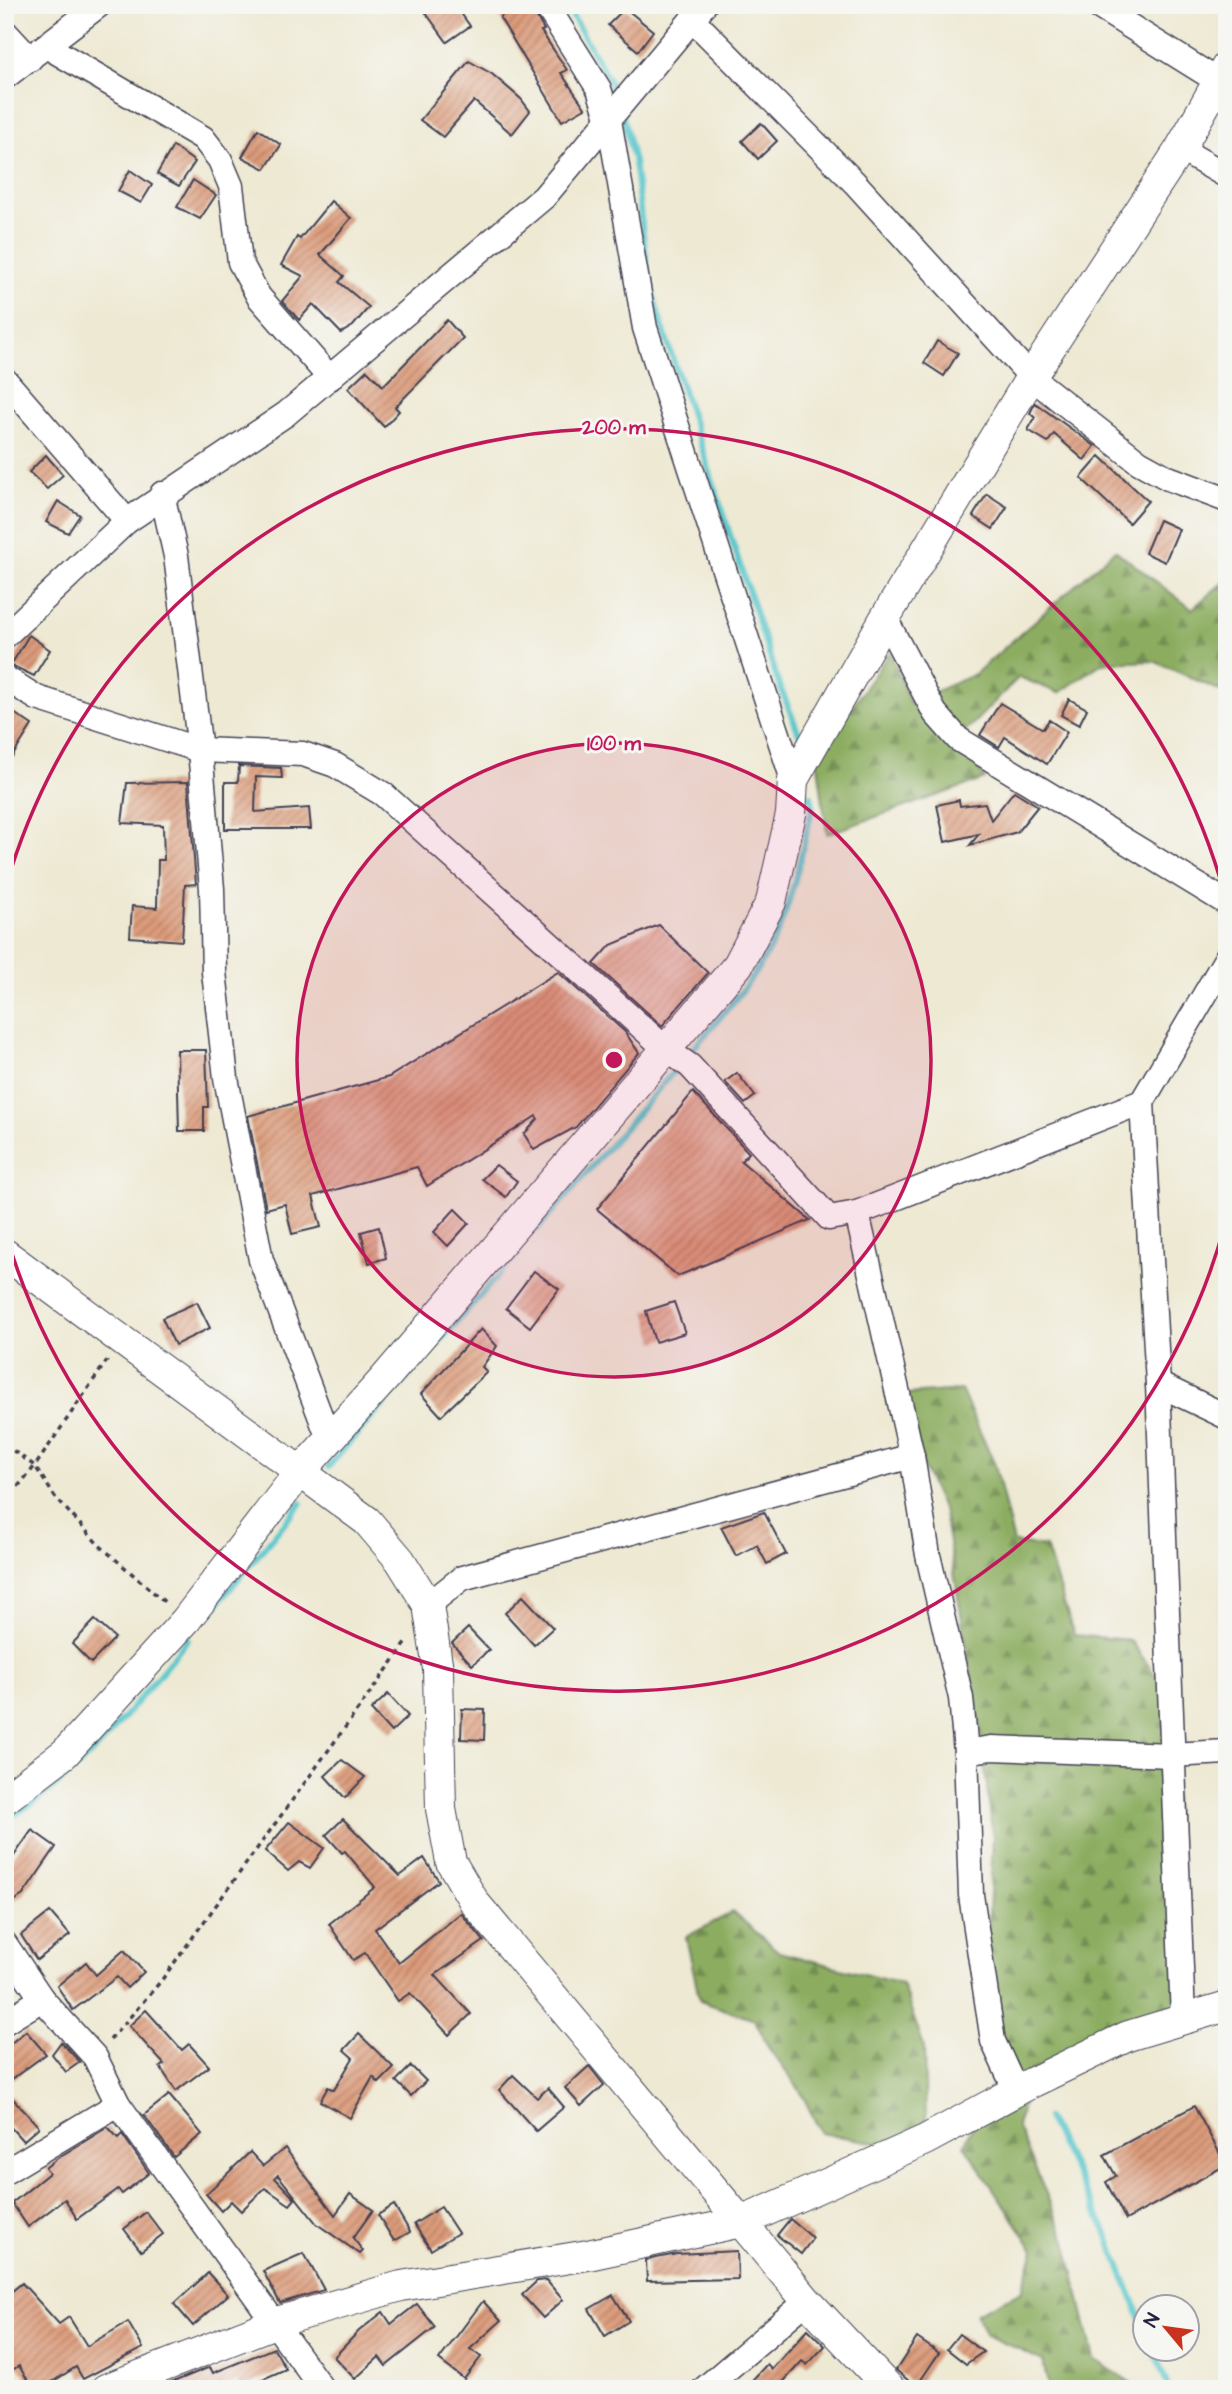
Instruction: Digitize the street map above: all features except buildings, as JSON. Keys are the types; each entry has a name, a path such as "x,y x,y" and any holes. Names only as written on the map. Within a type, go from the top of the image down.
{"street":[{"path":"5,77 99,5"},
{"path":"5,1799 40,1775 65,1752 186,1620 299,1473 677,1057 738,965 771,902 791,814 793,780 645,328 616,111 546,5"},
{"path":"793,780 884,618 1031,377 1180,149 1222,74 1096,5"},
{"path":"5,636 127,521 286,414 544,197 698,12 1031,377 1139,462 1168,478 1227,500"},
{"path":"5,32 39,53 203,138 220,160 231,187 240,262 259,297 330,378"},
{"path":"1180,149 1227,176"},
{"path":"5,380 127,521"},
{"path":"162,495 176,556 200,750 212,889 214,972 226,1078 261,1260 329,1439"},
{"path":"884,618 934,713 958,739 1227,903"},
{"path":"5,678 37,698 200,750 303,754 335,765 383,794 677,1057 829,1218 857,1213 1142,1102"},
{"path":"1183,2019 1158,1384 1142,1102 1227,957"},
{"path":"857,1213 912,1456 928,1555 961,1698 967,1752 971,1895 993,2041 1016,2091"},
{"path":"5,1254 367,1521 400,1560 428,1605 438,1669 441,1809 451,1862 475,1903 807,2301 890,2389"},
{"path":"1158,1384 1227,1416"},
{"path":"428,1605 462,1578 912,1456"},
{"path":"967,1752 991,1748 1171,1755 1227,1752"},
{"path":"5,1944 42,1999 95,2057 118,2104 323,2389"},
{"path":"5,2022 42,1999"},
{"path":"106,2389 277,2322 401,2286 588,2255 741,2222 925,2140 1016,2091 1128,2036 1227,2007"},
{"path":"5,2172 118,2104"},
{"path":"704,2389 807,2301"}],"path":[{"path":"5,1502 35,1466 121,1340"},
{"path":"5,1444 35,1466 55,1497 98,1544 186,1620"},
{"path":"95,2057 178,1958 406,1644 428,1605"}],"green space":[{"path":"1115,550 1192,609 1227,579 1227,694 1154,661 1102,663 1059,693 1019,677 958,739 985,779 827,834 817,757 890,652 910,703 975,674"},
{"path":"961,1390 995,1465 1014,1543 1046,1547 1074,1635 1130,1640 1169,1694 1183,2005 1033,2070 1017,2126 1066,2240 1094,2359 1141,2389 1049,2389 1043,2361 986,2335 976,2313 1022,2291 1034,2250 964,2145 994,2080 985,1988 993,1839 981,1733 944,1513 907,1431 907,1394"},
{"path":"733,1912 779,1952 902,1984 924,2047 926,2119 906,2148 821,2133 801,2092 770,2050 755,2020 700,2001 686,1937"}],"waterway":[{"path":"566,5 608,78 616,99"},
{"path":"622,112 634,162 648,273 659,316 777,679 800,736"},
{"path":"687,1056 746,986 774,940 787,908 796,874 813,806 811,796"},
{"path":"538,1229 680,1064"},
{"path":"328,1467 519,1252"},
{"path":"211,1612 301,1503"},
{"path":"5,1820 33,1803 83,1762 127,1714 188,1639"},
{"path":"1047,2118 1105,2229 1130,2292"},
{"path":"1158,2362 1169,2389"}]}
